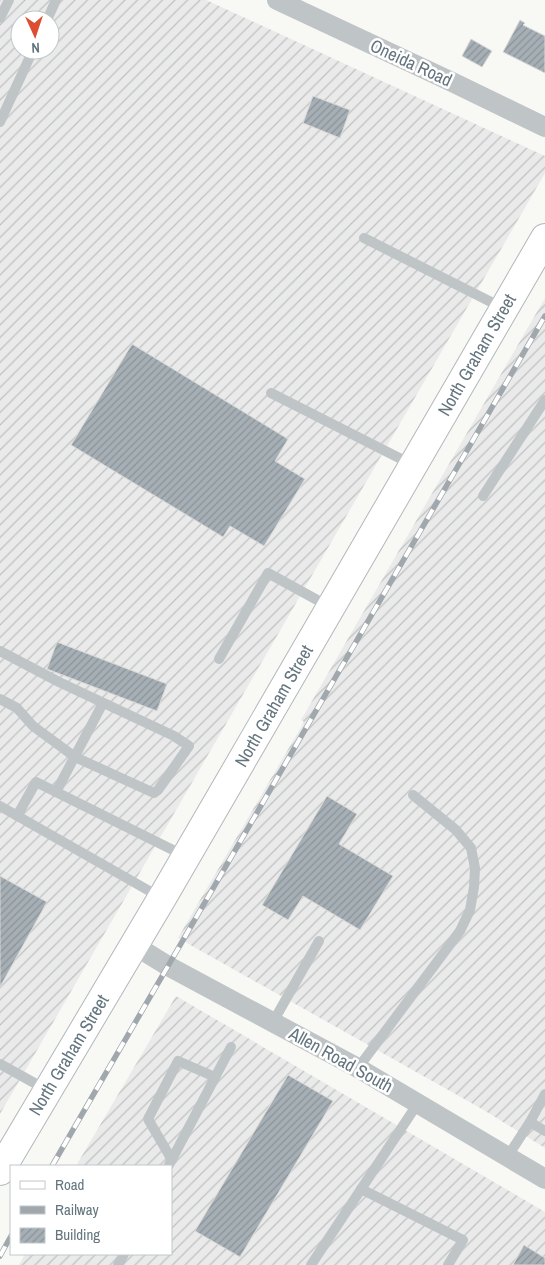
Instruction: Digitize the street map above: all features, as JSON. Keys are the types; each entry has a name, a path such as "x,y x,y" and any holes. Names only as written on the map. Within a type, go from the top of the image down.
{"main road":[{"name":"North Graham Street","path":"0,1171 134,946 545,238"}],"street":[{"name":"Oneida Road","path":"276,0 545,127"},
{"name":"Allen Road South","path":"134,946 358,1068 545,1179"}],"lane":[{"path":"0,18 9,0"},
{"path":"0,122 28,60"},
{"path":"364,238 504,309"},
{"path":"271,393 414,466"},
{"path":"483,496 545,400"},
{"path":"219,659 268,573 331,608"},
{"path":"0,651 59,682 174,736 189,746 154,793 75,757 33,726 17,708 0,699"},
{"path":"56,792 103,703"},
{"path":"18,816 36,782 186,856"},
{"path":"358,1068 460,931 470,910 475,868 472,848 456,830 413,795"},
{"path":"0,806 162,898"},
{"path":"273,1022 319,941"},
{"path":"170,1163 231,1046"},
{"path":"170,1163 148,1119 178,1061 215,1077"},
{"path":"0,1064 48,1090"},
{"path":"508,1156 545,1094"},
{"path":"311,1265 418,1103"},
{"path":"530,1122 545,1131"},
{"path":"361,1188 463,1240 448,1265"}],"shaded area":[{"path":"0,0 206,0 545,156 545,173 0,1114"},
{"path":"545,298 545,1148 482,1109 178,938 304,722 301,720"},
{"path":"176,996 545,1212 545,1265 19,1265 24,1255 172,1255 172,1165 77,1165"}],"building":[{"path":"520,20 525,23 523,25 545,36 545,73 503,52"},
{"path":"471,39 492,51 482,67 462,56"},
{"path":"313,96 350,110 340,138 303,123"},
{"path":"132,344 288,439 275,461 305,479 264,546 230,526 223,537 71,445"},
{"path":"57,642 167,684 157,711 47,669"},
{"path":"327,796 357,814 339,844 393,876 360,930 303,896 288,920 262,905"},
{"path":"0,876 47,902 0,987"},
{"path":"288,1075 333,1101 240,1257 195,1231"},
{"path":"524,1245 545,1258 545,1265 513,1265"}],"railway":[{"path":"53,1165 545,316"},
{"path":"0,1256 10,1238"}]}
